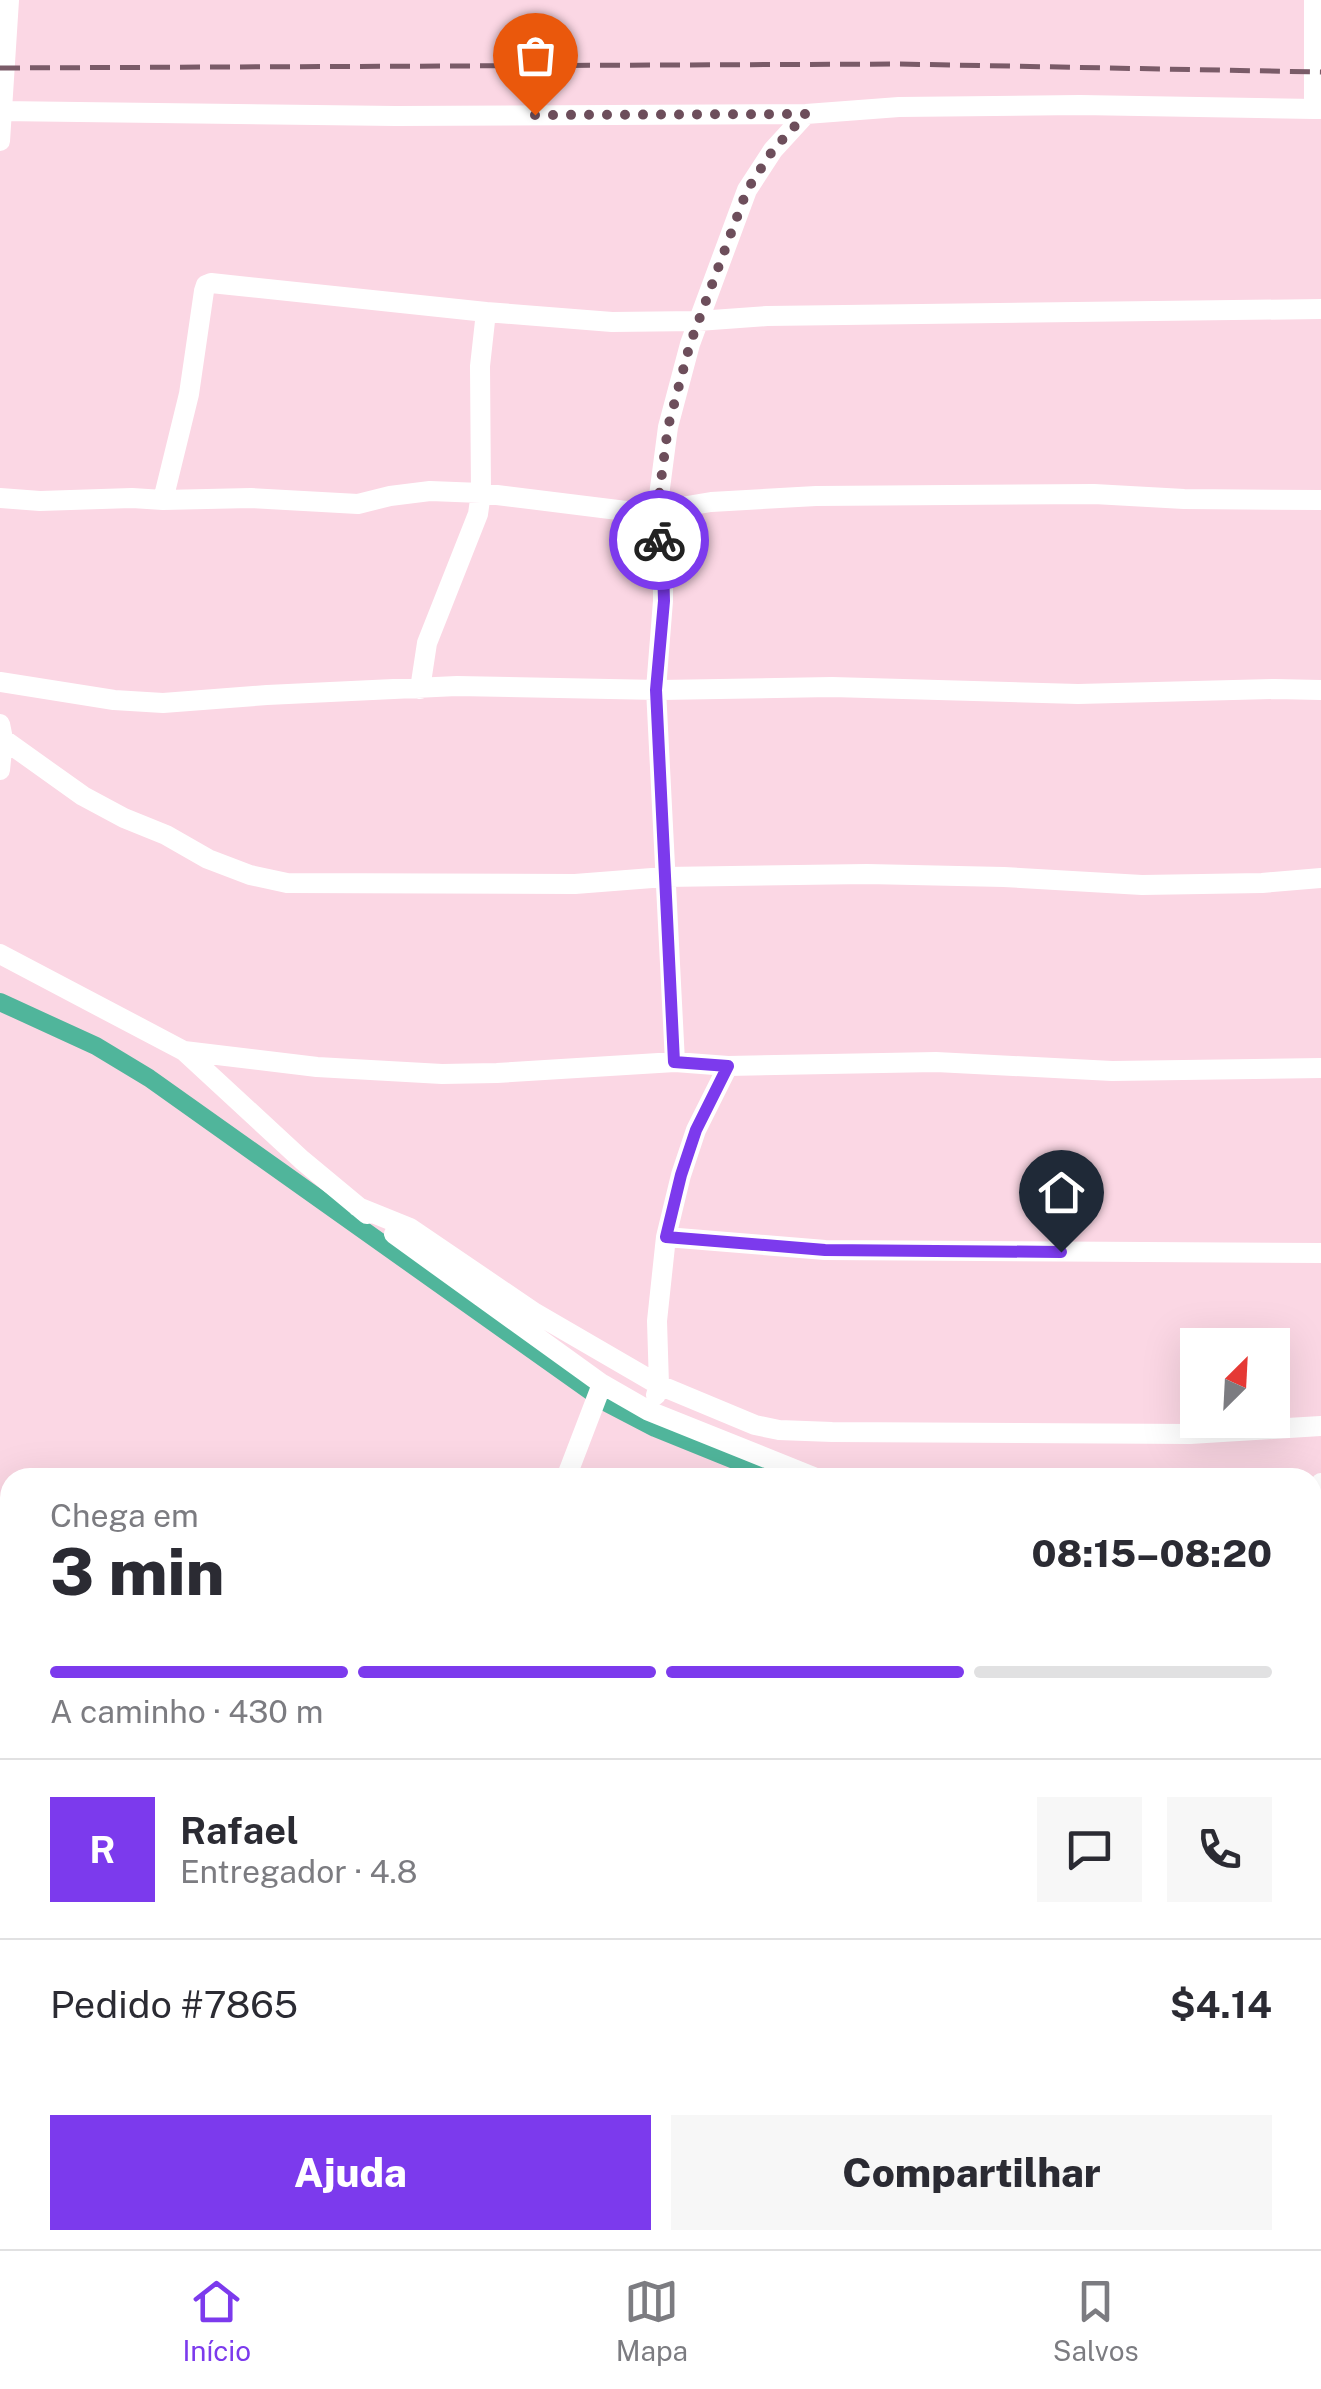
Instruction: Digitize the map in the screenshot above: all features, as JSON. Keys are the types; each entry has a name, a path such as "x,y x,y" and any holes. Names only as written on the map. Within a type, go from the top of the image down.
{"street":[{"path":"0,142 8,0"},
{"path":"1,111 396,116 806,114 1080,105 1318,109 1314,0"},
{"path":"674,1062 656,690 664,601 657,511 668,427 698,321 747,190 773,150 806,114"},
{"path":"163,500 189,394 206,286 211,283 612,322 767,316 1321,309"},
{"path":"420,689 427,643 478,514 480,366 486,312"},
{"path":"0,498 251,498 358,504 430,491 480,493 626,511 816,496 1094,494 1321,500"},
{"path":"0,682 114,700 163,703 457,686 656,690 832,687 1078,694 1321,690"},
{"path":"1,732 83,796 124,818 166,835 208,859 288,882 540,884 665,877 867,874 1142,885 1321,878"},
{"path":"0,770 1,732"},
{"path":"0,954 184,1051 358,1207 602,1384 649,1411 791,1468"},
{"path":"184,1051 317,1067 442,1074 674,1062 728,1066 936,1062 1112,1071 1321,1068"},
{"path":"649,1411 659,1385 657,1321 666,1237 696,1130 728,1066"},
{"path":"358,1207 410,1228 535,1313 659,1385 755,1424 805,1432 1190,1434 1321,1426"},
{"path":"666,1237 825,1250 1321,1254"},
{"path":"570,1468 602,1384"}],"waterway":[{"path":"0,1002 96,1046 149,1078 607,1403 655,1428 754,1468"}],"railway":[{"path":"0,68 899,64 1321,72"}],"way so far":[{"path":"535,115 806,114 773,150 747,190 690,344 668,427 657,511 659,540"}],"route":[{"path":"659,540 664,601 656,690 674,1062 728,1066 696,1130 666,1237 825,1250 1061,1252"}]}
